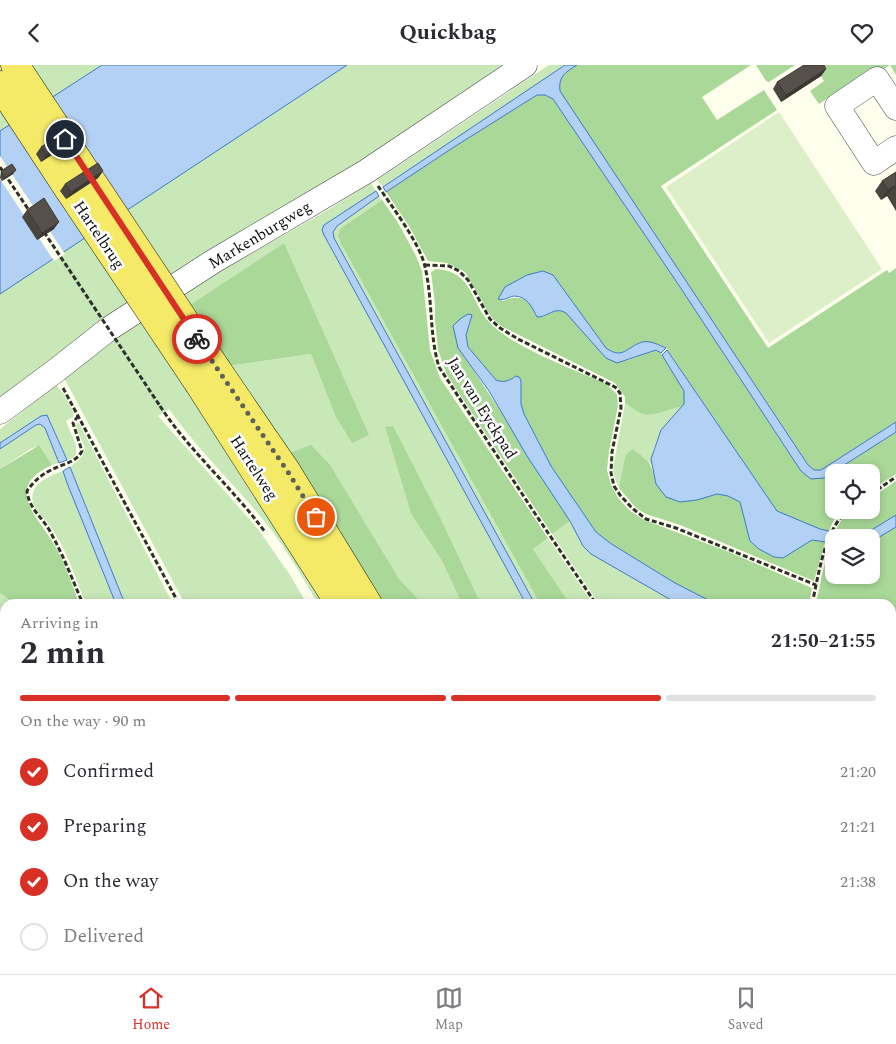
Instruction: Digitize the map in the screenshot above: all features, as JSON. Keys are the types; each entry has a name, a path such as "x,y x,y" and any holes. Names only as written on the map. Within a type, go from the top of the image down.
{"main road":[{"name":"Hartelbrug","path":"15,65 209,378"},
{"name":"Hartelbrug","path":"0,85 209,378"},
{"name":"Hartelweg","path":"209,378 337,599"},
{"name":"Hartelweg","path":"209,378 288,472 365,599"}],"street":[{"name":"Markenburgweg","path":"0,412 110,328 214,261 367,171 525,65"},
{"path":"896,108 877,79 837,106 874,163 896,148"}],"path":[{"path":"0,167 32,214"},
{"name":"Jan van Eyckpad","path":"376,183 409,234 425,265 434,350 439,367 593,599"},
{"path":"42,230 174,428 230,489 266,533"},
{"path":"425,265 449,266 459,271 468,280 490,319 500,328 518,339 615,387 620,393 621,408 612,453 611,473 614,486 632,508 646,519 676,528 816,585"},
{"path":"54,372 176,599"},
{"path":"78,416 73,423 82,451 80,456 52,469 35,480 27,491 33,509 52,532 81,599"},
{"path":"880,488 896,477"},
{"path":"813,599 833,528 839,519"}],"green space":[{"path":"0,65 102,65 0,131"},
{"path":"347,65 514,65 452,106 169,278 125,211"},
{"path":"549,65 565,65 383,187 377,180"},
{"path":"577,65 751,65 702,97 717,120 764,90 777,110 661,186 768,348 887,270 889,273 896,268 896,422 830,464 825,464 825,467 821,470 814,470 808,465 559,91 561,78 566,72"},
{"path":"756,65 795,65 769,82 766,81"},
{"path":"814,65 890,65 871,77 868,72 819,104 810,91 824,81"},
{"path":"890,65 896,65 896,75"},
{"path":"537,95 545,95 553,99 801,471 825,477 825,519 834,519 830,529 820,529 777,512 666,348 654,343 642,342 621,353 606,348 527,275 505,287 499,299 503,301 516,298 526,300 543,317 557,310 567,313 606,358 628,360 656,350 661,353 684,391 684,404 681,407 657,414 642,414 625,403 625,397 615,383 501,326 492,318 465,272 447,263 428,261 409,226 386,192"},
{"path":"779,112 882,269 769,343 666,187"},
{"path":"371,183 376,191 324,225 324,235 523,599 479,599 441,519 393,427 385,427 411,514 442,561 460,599 418,599 287,454 228,366 311,354 335,415 284,243 188,306 180,294 326,211"},
{"path":"379,196 382,200 341,228 341,244 537,599 532,599 334,238 333,232 337,226"},
{"path":"382,200 397,221 422,271 430,350 440,378 548,538 533,549 567,599 537,599 341,244 338,235 341,228"},
{"path":"88,236 133,303 0,402 0,294"},
{"path":"284,243 369,435 352,443 335,415 311,354 228,366 188,306"},
{"path":"436,269 448,271 464,281 483,315 500,332 544,357 605,383 617,394 618,406 607,470 611,485 618,498 629,510 644,520 729,552 812,588 810,599 705,599 675,583 610,543 596,532 551,466 524,414 521,404 521,381 516,376 506,381 496,380 468,347 466,335 472,316 458,348 570,521 552,534 447,375 438,350 431,272"},
{"path":"142,319 321,599 315,599 289,556 265,522 200,449 169,409 158,416 258,529 304,599 182,599 64,378 130,326"},
{"path":"56,385 63,393 74,413 73,417 66,421 76,445 76,454 73,458 67,460 50,420 41,416 0,443 0,429"},
{"path":"625,403 640,413 647,415 681,407 665,427 657,441 652,457 652,466 643,456 625,456 619,488 613,468"},
{"path":"76,423 79,423 170,599 123,599 70,467 85,451"},
{"path":"40,424 45,428 59,463 52,465 40,446 32,448 0,469 0,449"},
{"path":"393,426 441,519 479,599 460,599 442,561 411,514 385,427"},
{"path":"896,432 896,474 880,484 880,464 846,464"},
{"path":"311,445 330,465 399,579 418,599 377,599 287,454"},
{"path":"38,446 40,446 52,465 37,474 29,483 26,493 33,513 62,559 78,599 8,599 0,593 0,469"},
{"path":"632,449 643,456 649,463 656,484 697,500 717,494 728,496 740,502 750,541 759,549 774,557 783,558 812,540 825,542 814,581 680,525 646,514 636,508 619,488 625,456"},
{"path":"63,471 114,599 84,599 61,544 33,503 33,493 37,485 54,474"},
{"path":"896,481 896,515 876,529 837,529 843,519 880,519 880,492"},
{"path":"570,521 583,546 591,554 669,599 596,599 552,534"},
{"path":"896,527 896,599 817,599 825,564 825,584 880,584 880,537"},
{"path":"548,538 590,599 567,599 533,549"},
{"path":"0,593 8,599 0,599"}],"water":[{"path":"102,65 347,65 0,294 0,131"},
{"path":"565,65 577,65 566,72 562,78 560,91 808,465 814,470 821,470 825,467 825,477 811,479 801,471 553,99 545,95 537,95 386,192 383,187"},
{"path":"376,191 379,196 337,226 333,232 334,238 532,599 523,599 324,235 322,230 324,225"},
{"path":"543,271 553,275 606,348 621,353 637,344 648,342 666,348 661,353 656,350 617,363 606,358 566,313 555,311 537,317 526,300 519,296 498,299 505,287 527,275"},
{"path":"468,314 472,315 466,335 468,347 496,380 509,380 516,376 521,380 521,404 524,414 551,466 596,532 610,543 675,583 706,599 669,599 591,554 583,546 570,521 527,456 489,391 458,348 453,326"},
{"path":"667,350 777,511 825,530 825,542 812,540 783,558 774,557 759,549 750,541 740,502 728,496 717,494 697,500 680,502 666,497 656,484 651,459 661,430 684,404 684,391 662,355"},
{"path":"47,415 67,460 59,463 45,428 40,424 0,449 0,443 41,416"},
{"path":"896,422 896,432 846,464 830,464"},
{"path":"70,467 123,599 114,599 63,471"},
{"path":"896,515 896,527 880,537 880,529 873,529"}],"pier":[{"path":"0,156 65,254 54,261 0,179"}],"building":[{"path":"804,65 824,65 826,69 786,95 777,82"},
{"path":"73,126 78,134 46,155 41,147"},
{"path":"98,163 103,171 71,192 65,184"},
{"path":"12,164 16,170 5,178 1,171"},
{"path":"896,172 896,189 894,186 888,190 882,181"},
{"path":"44,198 59,222 42,233 27,210"}],"way so far":[{"path":"197,339 288,472 316,517"}],"route":[{"path":"65,139 197,339"}]}
